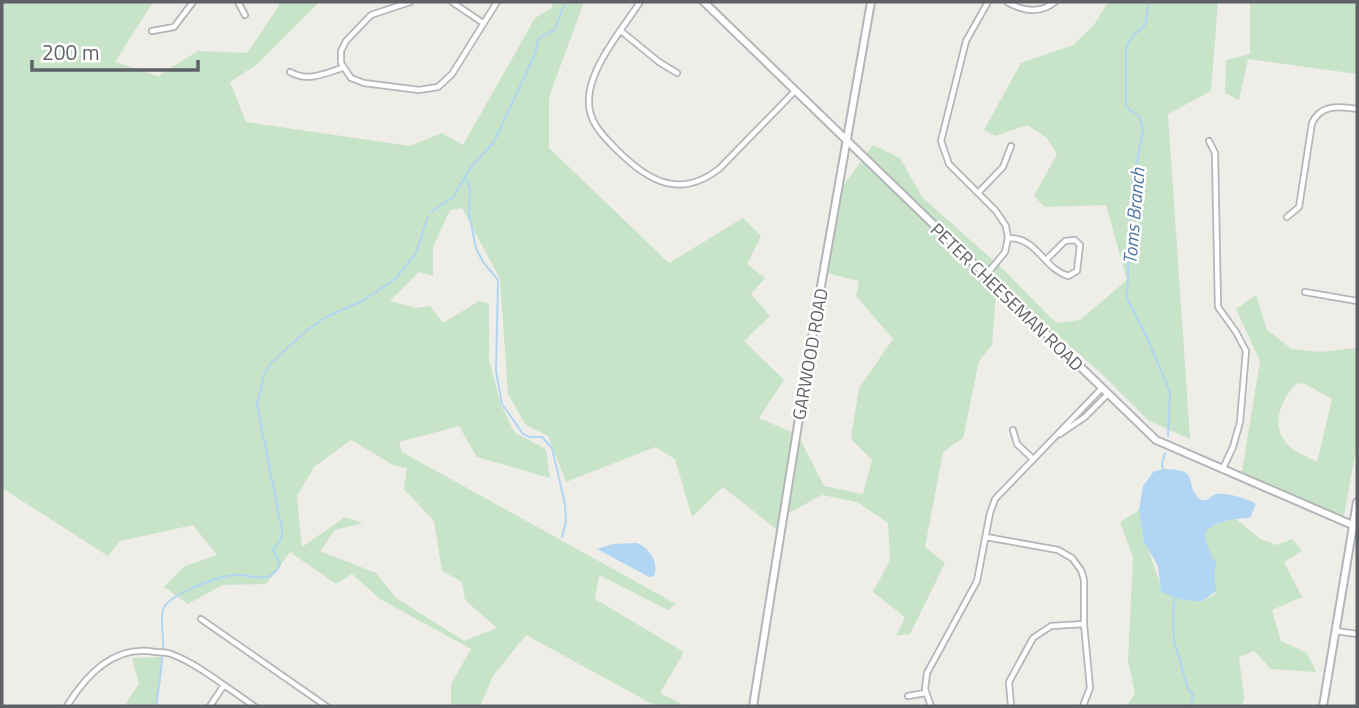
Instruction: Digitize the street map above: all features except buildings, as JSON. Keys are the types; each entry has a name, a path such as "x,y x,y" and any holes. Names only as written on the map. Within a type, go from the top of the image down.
{"street":[{"path":"152,31 169,29 177,24 193,2"},
{"path":"238,2 245,15"},
{"path":"410,2 378,12 365,20 342,48 342,68 351,78 364,83 419,90 433,89 449,78 497,2"},
{"path":"452,2 483,23"},
{"path":"640,2 593,77 589,97 590,113 597,128 639,171 659,181 685,184 710,175 795,91"},
{"name":"PETER CHEESEMAN ROAD","path":"704,2 1156,440 1356,526"},
{"name":"GARWOOD ROAD","path":"753,706 809,355 871,2"},
{"path":"985,276 1003,256 1008,237 1006,226 999,214 949,164 941,141 966,41 988,2"},
{"path":"1007,2 1025,10 1037,10 1055,2"},
{"path":"621,31 677,73"},
{"path":"290,72 309,78 342,68"},
{"path":"1287,218 1299,207 1315,117 1334,107 1357,109"},
{"path":"1209,141 1215,153 1218,307 1246,351 1241,422 1223,468"},
{"path":"978,193 1003,167 1011,146"},
{"path":"1008,237 1023,239 1060,273 1070,276 1077,271 1080,245 1075,240 1065,242 1047,259"},
{"path":"1305,292 1357,301"},
{"path":"931,706 925,693 929,668 977,582 995,499 1102,388"},
{"path":"1048,443 1085,417 1108,394"},
{"path":"1013,430 1017,444 1033,459"},
{"path":"1324,706 1356,526 1357,502"},
{"path":"986,537 1053,548 1072,558 1081,570 1084,580 1084,624 1090,688 1083,706"},
{"path":"201,619 326,706"},
{"path":"1011,706 1009,682 1033,638 1041,630 1051,626 1084,624"},
{"path":"1336,631 1357,634"},
{"path":"67,706 94,670 110,659 132,652 169,652 200,667 254,706"},
{"path":"210,706 224,685"},
{"path":"908,696 925,693"}],"green space":[{"path":"2,2 153,2 115,62 158,76 198,51 247,53 279,6 278,2 319,2 256,65 230,82 246,122 410,146 442,133 463,145 535,18 552,8 553,2 584,2 549,97 549,148 669,263 743,218 761,236 747,264 765,278 751,294 770,316 744,341 784,380 759,418 798,435 824,486 863,494 872,460 851,439 859,388 893,339 856,296 859,281 823,272 838,193 873,145 900,158 922,197 1006,272 1056,323 1080,320 1127,280 1106,205 1045,207 1034,196 1057,154 1047,138 1027,125 995,136 984,130 1021,63 1073,45 1094,25 1108,2 1218,2 1211,91 1168,114 1190,439 1149,421 1102,374 997,282 992,345 979,361 963,438 943,452 925,547 945,563 910,634 896,636 905,617 873,592 890,560 888,523 857,502 822,495 785,515 781,533 723,487 692,517 675,459 655,447 566,482 548,436 526,425 508,394 500,279 462,208 450,210 433,247 433,276 419,272 390,301 416,308 430,306 443,323 479,301 489,304 489,360 501,405 515,433 546,449 550,478 477,457 459,426 399,442 402,452 676,604 668,610 599,575 595,599 684,652 660,693 686,706 656,706 526,635 493,676 480,706 451,706 451,684 471,649 380,599 352,574 336,584 290,552 266,584 222,585 188,604 164,587 185,566 217,555 193,525 120,541 108,556 2,488","holes":["351,440 395,466 407,468 404,489 434,521 442,571 462,582 465,600 497,628 464,641 396,598 376,573 320,551 335,530 363,523 345,517 302,547 297,496 314,467"]},
{"path":"1250,2 1357,2 1357,74 1248,59 1239,100 1225,93 1226,60 1250,54"},
{"path":"1256,295 1267,330 1292,349 1320,352 1357,348 1357,444 1343,521 1241,477 1260,361 1236,309","holes":["1297,383 1305,384 1332,399 1317,462 1290,447 1279,429 1278,421 1286,397"]},
{"path":"1144,507 1144,537 1163,593 1201,602 1215,594 1202,539 1208,527 1235,518 1260,539 1277,545 1292,539 1302,551 1284,562 1302,597 1272,610 1281,641 1307,653 1316,672 1271,669 1254,651 1239,657 1244,697 1242,706 1126,706 1135,694 1128,660 1133,557 1120,522"},
{"path":"162,657 156,706 124,706 139,684 132,658"}],"water":[{"path":"1166,469 1188,475 1201,500 1216,494 1225,494 1256,504 1250,518 1224,521 1206,532 1212,559 1217,561 1214,572 1216,591 1201,602 1179,599 1161,592 1158,566 1144,542 1139,510 1143,486 1154,471"},
{"path":"637,543 646,548 652,557 654,576 649,577 597,549 613,544"}],"waterway":[{"path":"431,212 453,197 471,167 494,142 535,54 539,38 555,29 565,2"},
{"name":"Toms Branch","path":"1149,2 1145,25 1126,47 1126,107 1139,116 1143,129 1132,187 1127,299 1146,335 1170,392 1168,436"},
{"path":"466,178 470,190 469,214 476,248 483,262 498,280 496,371 502,404 523,434 542,437 552,448 565,504 566,521 562,537"},
{"path":"156,706 163,655 162,615 166,605 182,593 216,579 233,575 259,578 270,576 280,565 273,550 282,537 282,530 257,405 264,375 271,363 306,331 324,318 362,301 395,279 416,253 428,217"},
{"name":"Toms Branch","path":"1163,471 1165,453"},
{"name":"Toms Branch","path":"1175,597 1174,640 1188,689 1193,695 1191,706"}]}
